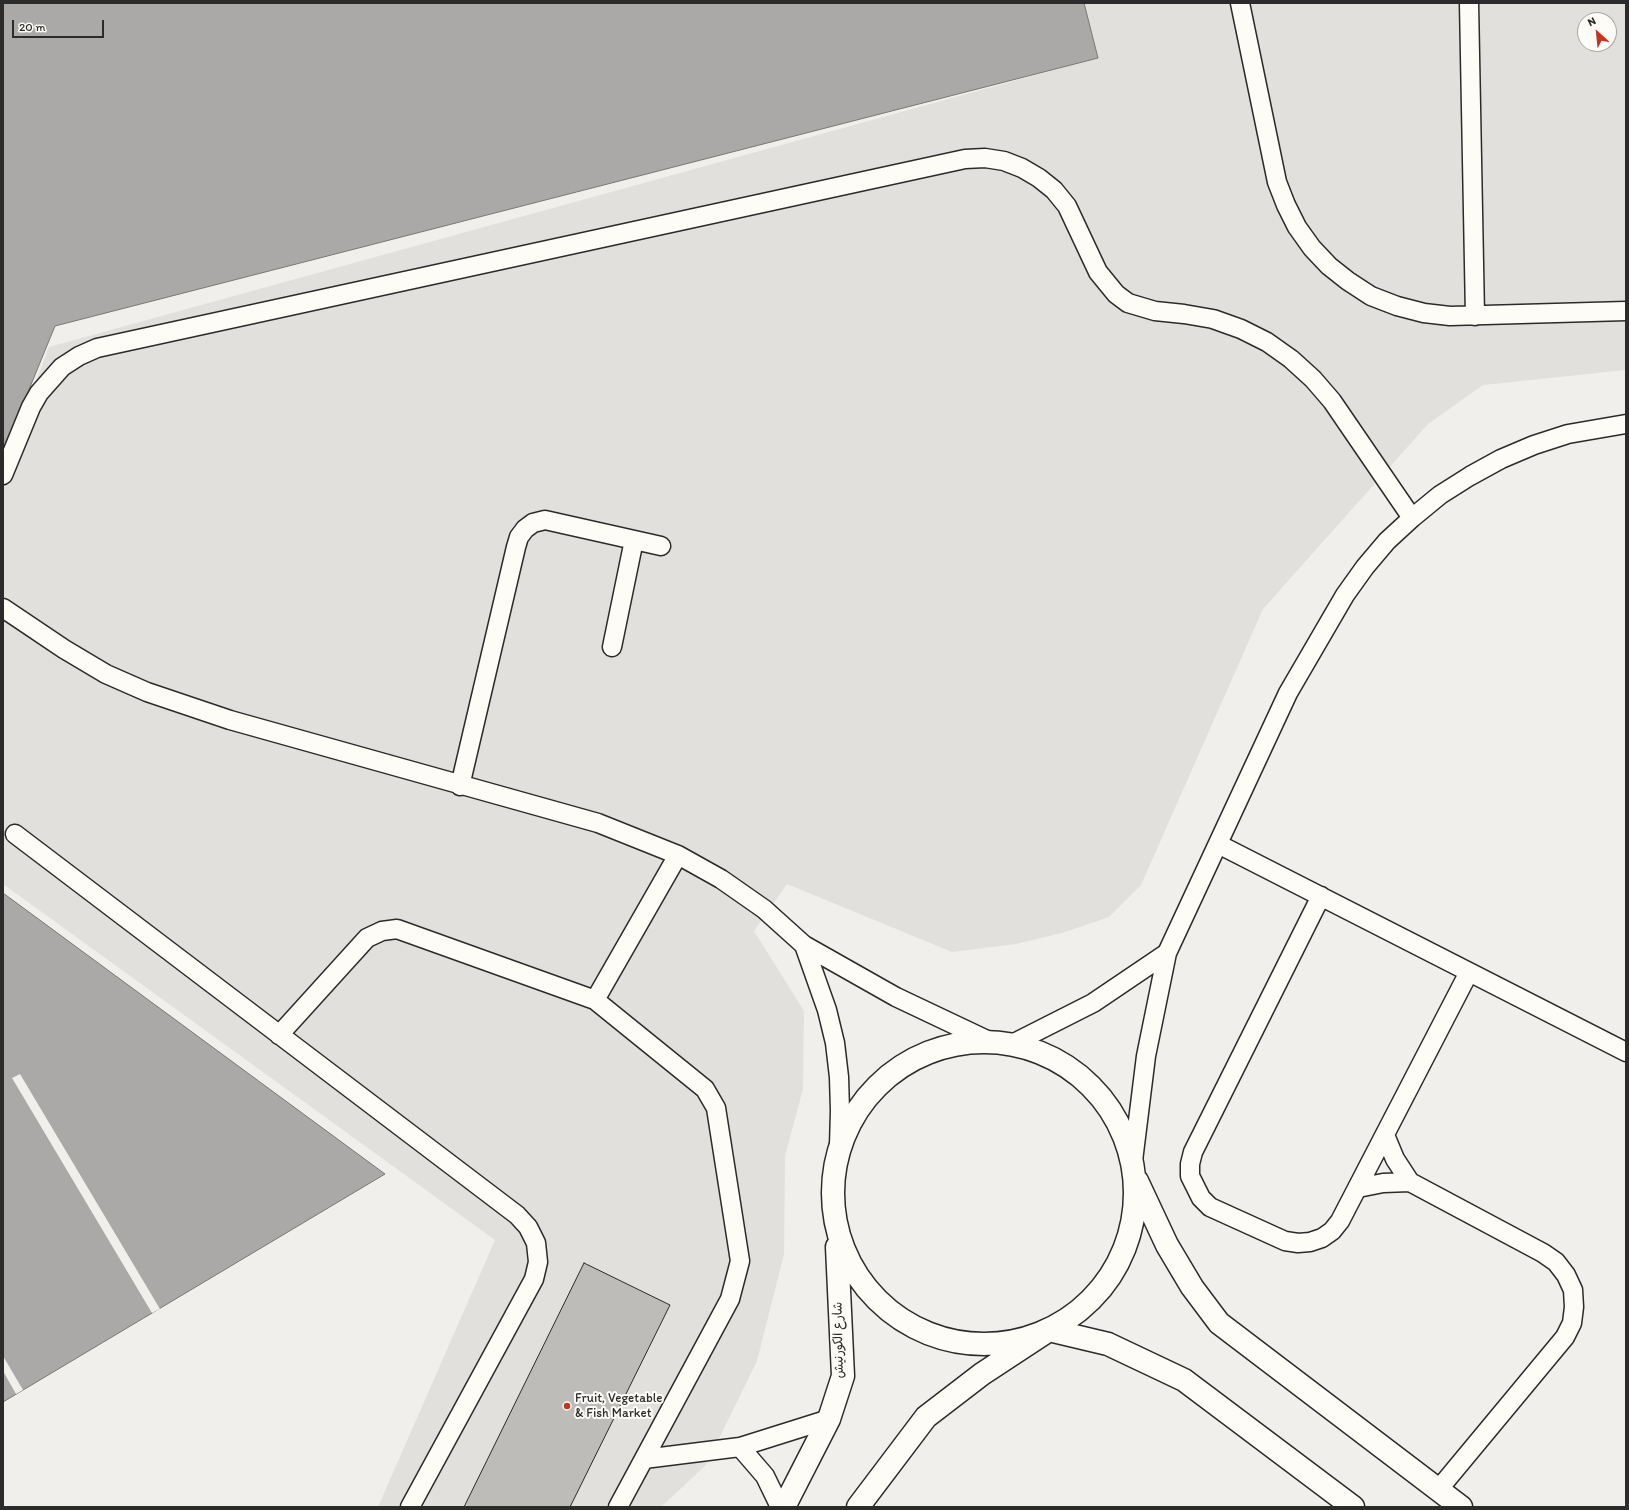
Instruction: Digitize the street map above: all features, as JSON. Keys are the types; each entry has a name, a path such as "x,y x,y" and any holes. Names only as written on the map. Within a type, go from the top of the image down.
{"main road":[{"path":"1354,1507 1184,1380 1108,1344 1049,1330 1007,1344 962,1344 919,1331 882,1307 853,1273 836,1232 831,1189 839,1146 858,1107 888,1075 926,1052 968,1042 1002,1043 1046,1054 1077,1072 1102,1097 1121,1127 1134,1170 1167,1245 1192,1287 1219,1323 1461,1507"},
{"path":"858,1507 926,1417 982,1374 1088,1304 1116,1268 1132,1225 1134,1170"},
{"name":"شارع الكورنيش","path":"784,1507 829,1419 843,1376 836,1232"}],"lane":[{"path":"1240,3 1278,182 1297,227 1312,248 1329,266 1348,281 1372,296 1397,306 1424,313 1450,316 1475,316 1626,311"},
{"path":"1469,3 1475,316"},
{"path":"3,474 31,407 39,393 62,367 79,356 97,348 950,162 965,159 985,158 1004,161 1022,168 1039,178 1054,190 1067,206 1098,272 1116,294 1128,303 1155,311 1184,314 1220,322 1241,329 1267,342 1291,359 1313,379 1332,401 1412,518"},
{"path":"1134,1170 1138,1108 1146,1056 1167,953 1288,693 1344,595 1387,541 1440,495 1470,476 1501,459 1534,445 1568,434 1626,424"},
{"path":"460,786 519,537 525,529 533,523 545,520 661,546"},
{"path":"612,647 634,540"},
{"path":"3,608 64,649 106,674 146,692 230,720 460,786 598,823 678,856 721,879 764,909 804,945 896,997 1002,1043 1093,1003 1167,953"},
{"path":"15,834 517,1215 528,1227 536,1243 538,1262 534,1279 410,1507"},
{"path":"1218,844 1626,1052"},
{"path":"595,1000 678,856"},
{"path":"1321,896 1193,1152 1190,1164 1190,1176 1194,1188 1210,1207 1285,1241 1298,1243 1310,1242 1322,1238 1332,1231 1340,1221 1358,1188 1469,972"},
{"path":"279,1035 367,938 382,930 397,929 595,1000 705,1089 716,1108 740,1261 730,1299 618,1507"},
{"path":"804,945 827,1010 835,1043 840,1091 839,1146"},
{"path":"1385,1134 1395,1159 1410,1182"},
{"path":"1358,1188 1383,1182 1410,1182 1556,1262 1566,1275 1573,1290 1574,1307 1572,1323 1565,1337 1438,1490"},
{"path":"644,1459 740,1447 829,1419"},
{"path":"740,1447 765,1476 780,1507"}],"shaded area":[{"path":"3,3 1084,3 1098,58 55,326 3,453"},
{"path":"1084,3 1626,3 1626,370 1483,385 1428,424 1263,609 1141,885 1109,917 1062,933 1016,944 952,952 787,884 754,931 804,1011 803,1089 785,1156 784,1254 757,1361 706,1465 661,1507 378,1507 495,1240 3,884 3,465 49,347 1097,58"},
{"path":"3,893 385,1174 3,1402"}],"pier":[{"path":"20,1074 160,1309 152,1313 12,1078"},
{"path":"3,1356 23,1390 16,1394 3,1371"}],"building":[{"name":"Fruit, Vegetable & Fish Market","path":"584,1263 670,1305 570,1507 464,1507"}],"place":[{"name":"Fruit, Vegetable & Fish Market","path":"567,1406"}]}
